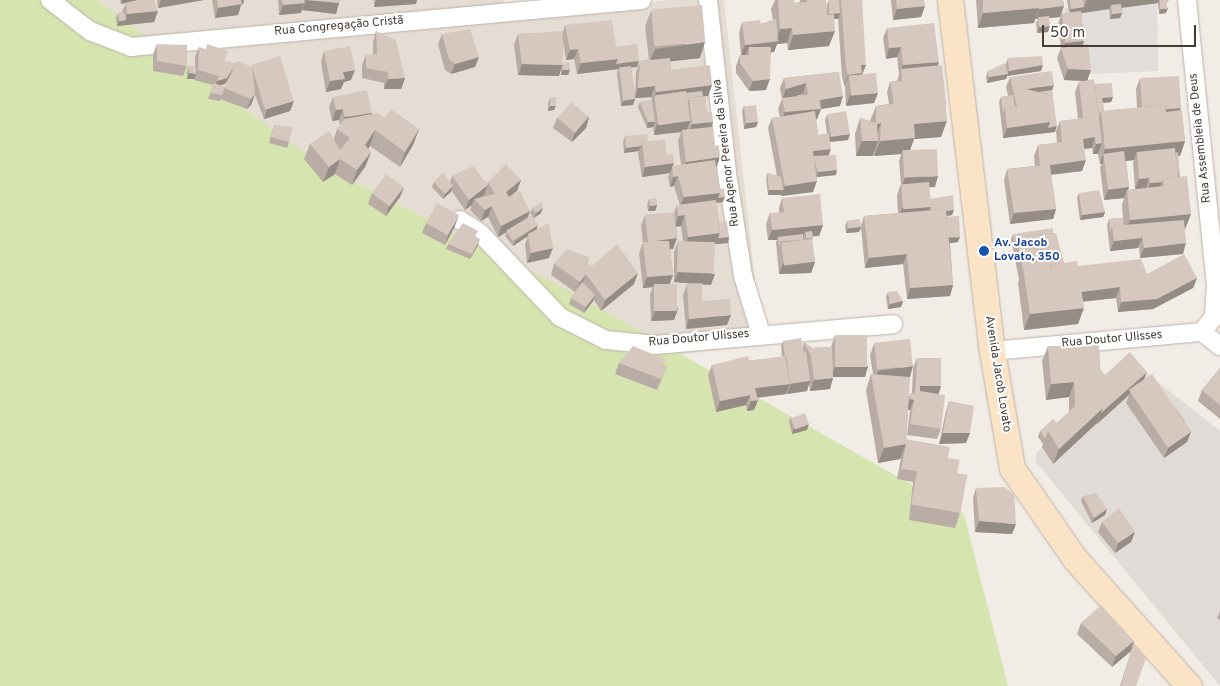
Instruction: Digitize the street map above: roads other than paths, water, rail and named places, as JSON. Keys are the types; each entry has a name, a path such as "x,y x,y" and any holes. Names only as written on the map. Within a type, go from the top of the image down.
{"main road":[{"name":"Avenida Jacob Lovato","path":"950,0 992,351 1012,468 1075,559 1189,686"}],"street":[{"name":"Rua Congregação Cristã","path":"50,0 90,31 131,47 492,6 642,0"},
{"name":"Rua Agenor Pereira da Silva","path":"708,0 729,190 743,276 761,334"},
{"name":"Rua Assembleia de Deus","path":"1188,0 1216,285 1214,317 1202,332"},
{"name":"Rua Doutor Ulisses","path":"460,220 480,233 560,317 606,340 655,345 761,334 893,324"},
{"name":"Rua Doutor Ulisses","path":"992,351 1202,332"},
{"path":"1202,332 1220,346"}],"place":[{"name":"Av. Jacob Lovato, 350","path":"984,251"}]}
